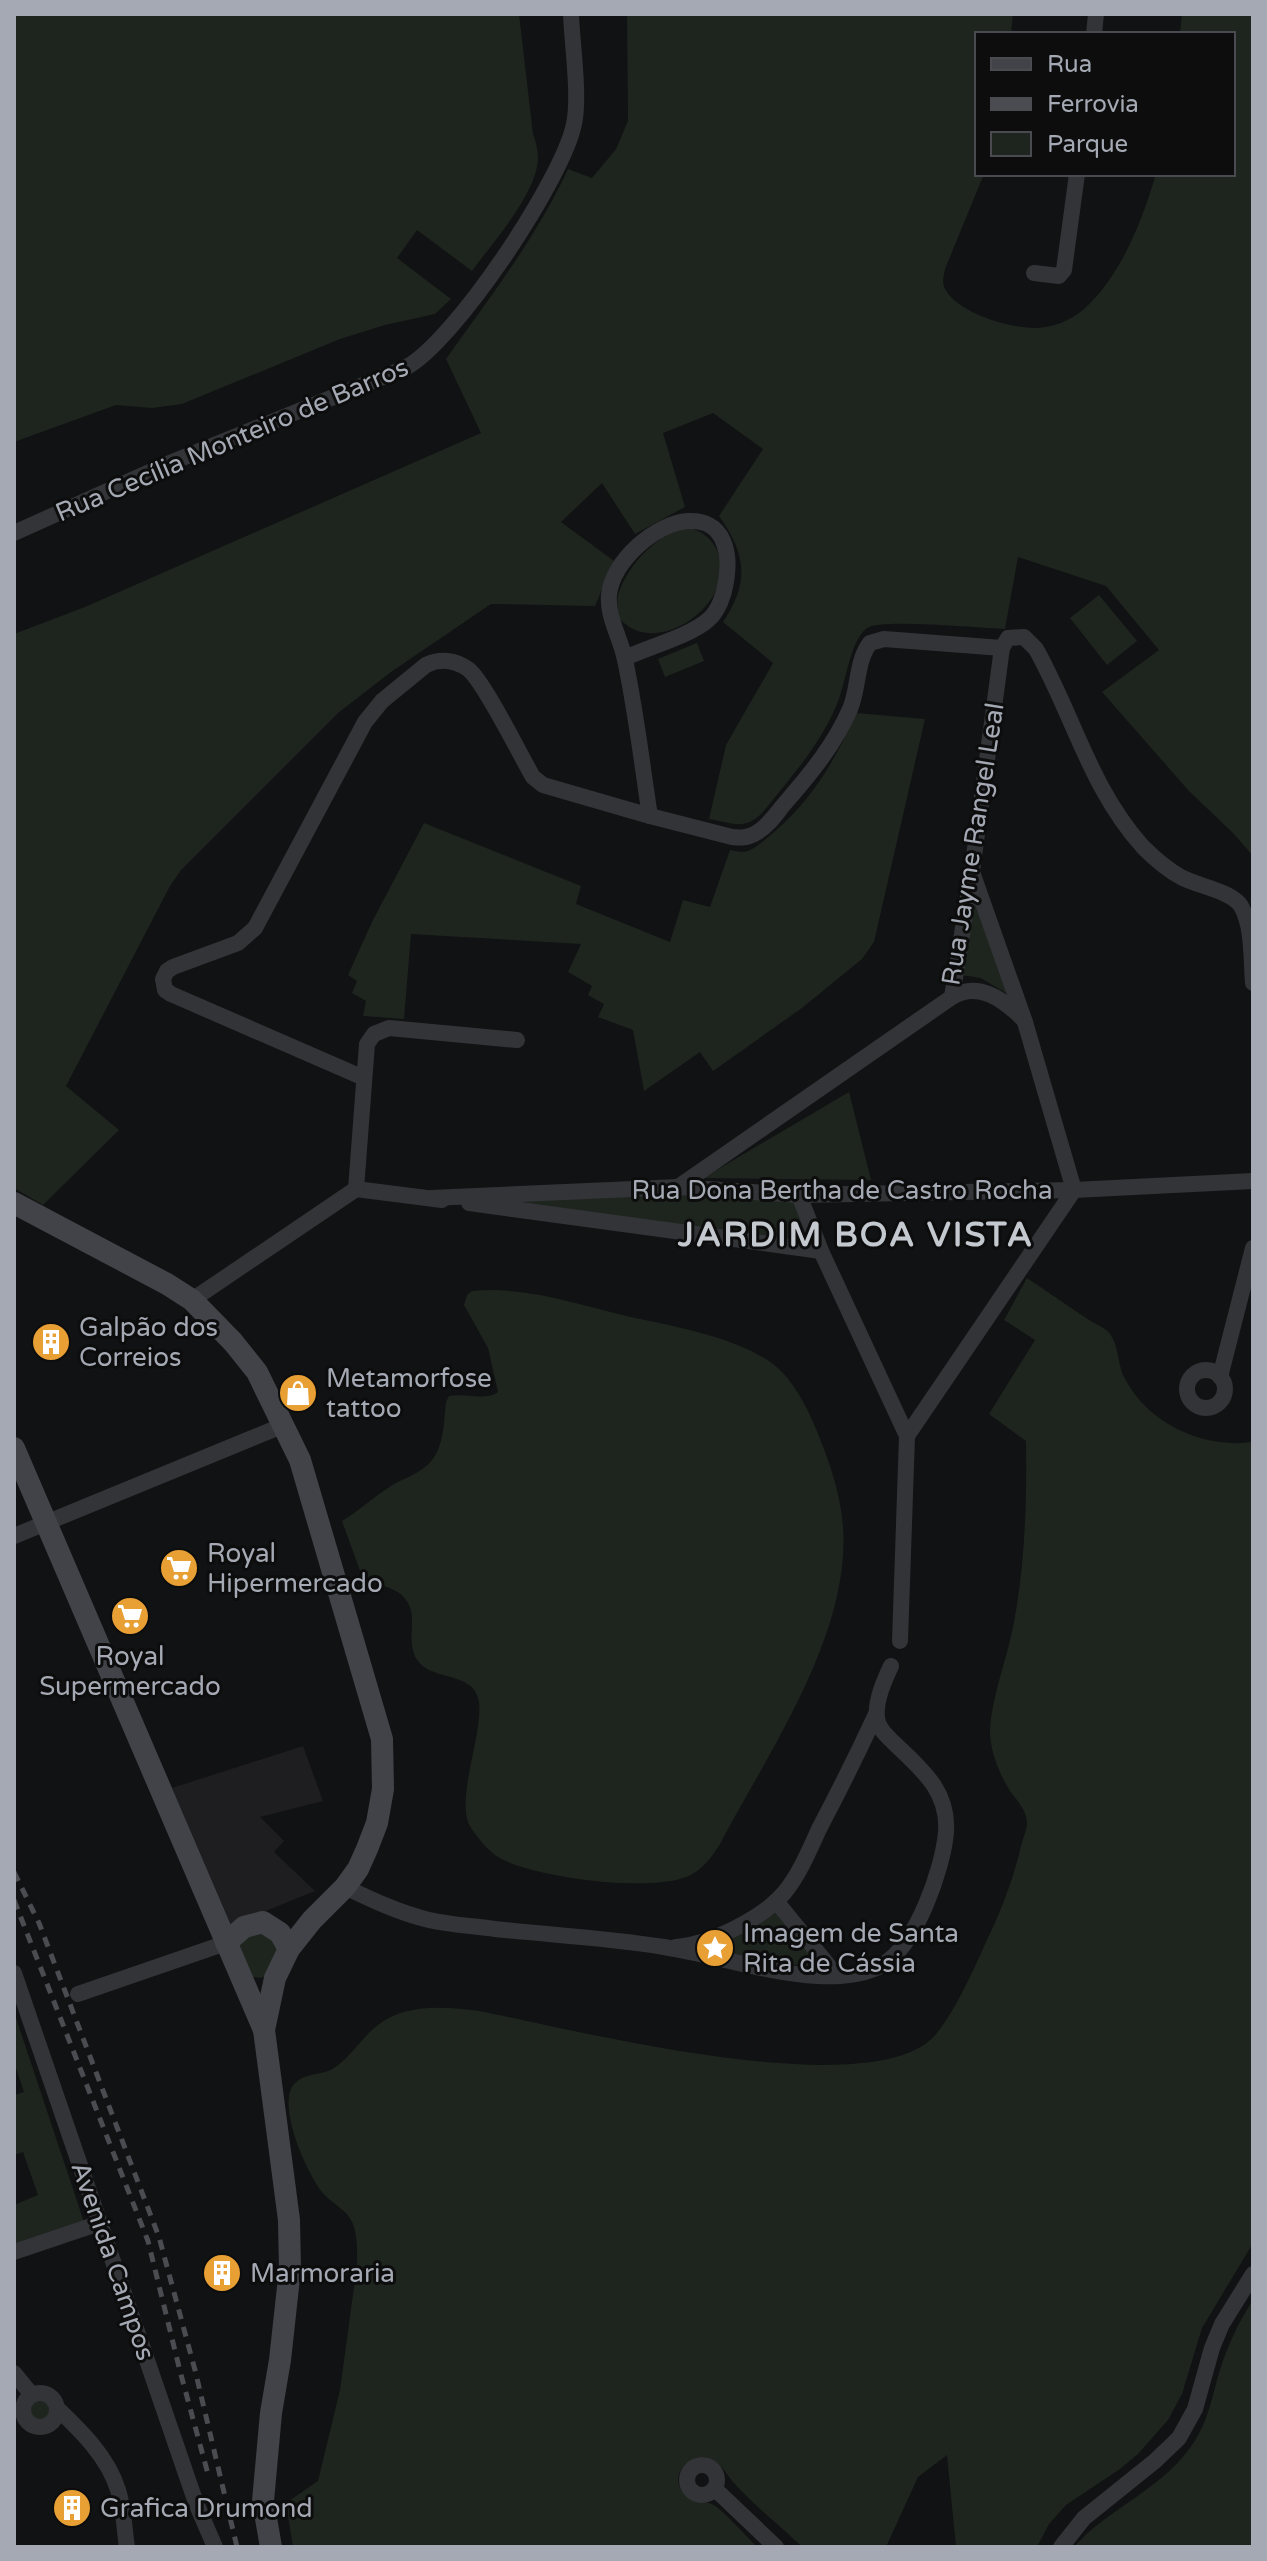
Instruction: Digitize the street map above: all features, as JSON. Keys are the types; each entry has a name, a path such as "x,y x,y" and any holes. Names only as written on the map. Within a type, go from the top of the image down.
{"main road":[{"path":"14,1203 192,1300 257,1372 300,1460 382,1739 383,1789 377,1823 358,1869 289,1949 275,1978 264,2030"},
{"path":"14,1448 264,2030 289,2220 290,2269 263,2501 269,2546"},
{"path":"226,1943 244,1927 263,1922 280,1933 289,1949"},
{"path":"239,1976 254,1983 275,1978"}],"street":[{"name":"Rua Cecília Monteiro de Barros","path":"14,533 165,465 405,368 427,352 473,299 544,194 571,134 575,103 571,14"},
{"path":"1034,273 1063,274 1077,176"},
{"path":"625,658 707,621 722,598 728,557 721,535 710,525 693,521 662,528 638,545 609,590 609,607 625,658 650,816"},
{"path":"364,1078 171,994 165,990 163,979 173,967 238,943 255,928 365,722 382,701 430,663 447,661 461,665 476,677 537,781 553,789 732,837 751,836 764,828 820,762 851,707 865,652 873,641 884,639 1002,648 1008,638 1017,636 1029,641 1036,649 1100,788 1143,846 1161,865 1183,878 1235,898 1242,908 1248,928 1253,983"},
{"name":"Rua Jayme Rangel Leal","path":"678,1187 952,997 1002,648"},
{"path":"907,1436 1074,1190 1025,1022 972,871"},
{"path":"952,997 968,989 981,990 1007,1005 1025,1022"},
{"path":"356,1189 364,1078 369,1041 374,1034 384,1029 517,1040"},
{"name":"Rua Dona Bertha de Castro Rocha","path":"431,1198 678,1187 799,1195 1074,1190 1253,1181"},
{"path":"192,1300 356,1189 821,1251"},
{"path":"799,1195 821,1251 907,1436 900,1641"},
{"path":"1220,1377 1253,1248"},
{"path":"14,1536 284,1425"},
{"path":"666,1947 711,1938 753,1917 776,1901 795,1877 877,1718 880,1694 891,1666"},
{"path":"345,1887 430,1921 666,1947 778,1971 837,1976 865,1972 884,1964 907,1941 931,1890 946,1830 943,1804 934,1784 921,1767 881,1730 877,1718"},
{"path":"776,1901 837,1976"},
{"path":"78,1994 226,1943"},
{"name":"Avenida Campos","path":"14,1973 196,2503 215,2547"},
{"path":"14,2252 100,2223"},
{"path":"1061,2547 1084,2518 1179,2438 1195,2409 1222,2324 1253,2274"},
{"path":"14,2373 32,2395"},
{"path":"32,2395 48,2395 55,2415 83,2435 105,2463 117,2486 127,2547"},
{"path":"32,2395 20,2418 38,2427 55,2415"},
{"path":"715,2489 776,2547"}],"shaded area":[{"path":"303,1746 323,1801 260,1817 284,1841 274,1852 315,1891 231,1925 172,1788"}],"green space":[{"path":"14,14 519,14 533,134 538,152 535,173 522,203 472,271 417,230 397,258 451,299 435,314 340,339 182,404 152,408 116,405 14,442"},
{"path":"627,14 1013,14 1011,32 975,32 975,176 983,176 945,269 943,282 950,296 960,305 985,318 1027,328 1056,325 1083,310 1108,281 1137,229 1155,176 1235,176 1235,32 1180,32 1182,14 1253,14 1253,856 1189,791 1102,692 1159,650 1106,586 1018,557 1005,629 913,624 869,627 853,649 839,699 824,730 763,812 744,824 709,819 726,745 773,663 723,622 738,594 741,568 735,543 719,516 763,449 713,413 663,433 685,507 635,534 602,483 561,522 614,561 595,606 491,604 391,672 338,713 181,870 66,1086 119,1130 43,1205 14,1188 14,634 85,607 481,433 446,359 527,243 568,169 592,178 616,149 628,121"},
{"path":"689,528 706,536 717,550 721,569 717,588 706,606 691,620 673,629 653,633 635,630 619,618 618,598 624,581 638,560 656,542 678,530"},
{"path":"1099,595 1137,641 1107,665 1070,618"},
{"path":"697,643 704,661 665,677 658,659"},
{"path":"856,713 925,719 874,942 862,959 802,1008 713,1071 700,1052 644,1091 633,1030 598,1017 604,1004 588,995 592,986 568,972 581,944 411,934 404,1019 363,1016 366,1001 352,993 357,981 348,975 424,823 581,886 576,904 670,942 683,900 710,907 730,850 748,851 788,820 831,762"},
{"path":"976,892 1009,995 981,978 961,975"},
{"path":"849,1092 871,1180 703,1178"},
{"path":"670,1189 799,1195 821,1251 497,1201"},
{"path":"1027,1278 1108,1332 1115,1343 1123,1375 1133,1392 1161,1419 1196,1437 1234,1443 1253,1442 1253,2243 1202,2328 1182,2394 1168,2420 1120,2469 1066,2505 1049,2524 1037,2547 956,2547 947,2455 918,2477 886,2547 802,2547 742,2491 720,2465 701,2457 683,2467 678,2479 679,2486 691,2498 717,2507 757,2547 293,2547 286,2503 318,2481 340,2390 357,2265 352,2222 316,2183 296,2139 289,2107 289,2094 294,2084 336,2067 389,2018 427,2008 479,2011 711,2056 841,2065 892,2058 929,2041 953,2009 1002,1907 1027,1825 1023,1809 1000,1771 990,1734 1021,1577 1026,1509 1026,1441 989,1414 1035,1340 1004,1320"},
{"path":"472,1291 516,1291 559,1299 735,1344 780,1370 801,1397 824,1449 836,1487 843,1526 842,1567 821,1650 783,1731 720,1844 701,1868 686,1877 622,1883 544,1873 501,1858 482,1843 471,1828 466,1802 479,1716 475,1691 468,1684 420,1663 413,1650 411,1609 407,1601 396,1591 364,1582 342,1521 392,1485 429,1464 439,1448 449,1396 488,1396 498,1392 488,1348 464,1305"},
{"path":"775,1911 824,1967 765,1963 695,1951"},
{"path":"254,1927 282,1942 266,1976 260,1978 247,1976 236,1940"},
{"path":"14,2012 84,2222 14,2247 14,2205 38,2195 23,2152 14,2155 14,2095 24,2092 14,2062"},
{"path":"1253,2300 1253,2547 1074,2547 1103,2520 1168,2473 1194,2442 1206,2417 1229,2345"},
{"path":"40,2396 50,2400 54,2410 50,2420 40,2424 30,2420 26,2410 30,2400"}],"railway":[{"path":"14,1872 39,1923 159,2237 195,2370 237,2547"},
{"path":"14,1900 148,2241 208,2474"}],"place":[{"name":"Galpão dos Correios","path":"51,1342"},
{"name":"Metamorfose tattoo","path":"298,1393"},
{"name":"Royal Hipermercado","path":"179,1568"},
{"name":"Royal Supermercado","path":"130,1616"},
{"name":"Imagem de Santa Rita de Cássia","path":"715,1948"},
{"name":"Marmoraria","path":"222,2273"},
{"name":"Grafica Drumond","path":"72,2508"}],"district":[{"name":"JARDIM BOA VISTA","path":"856,1235"}]}
